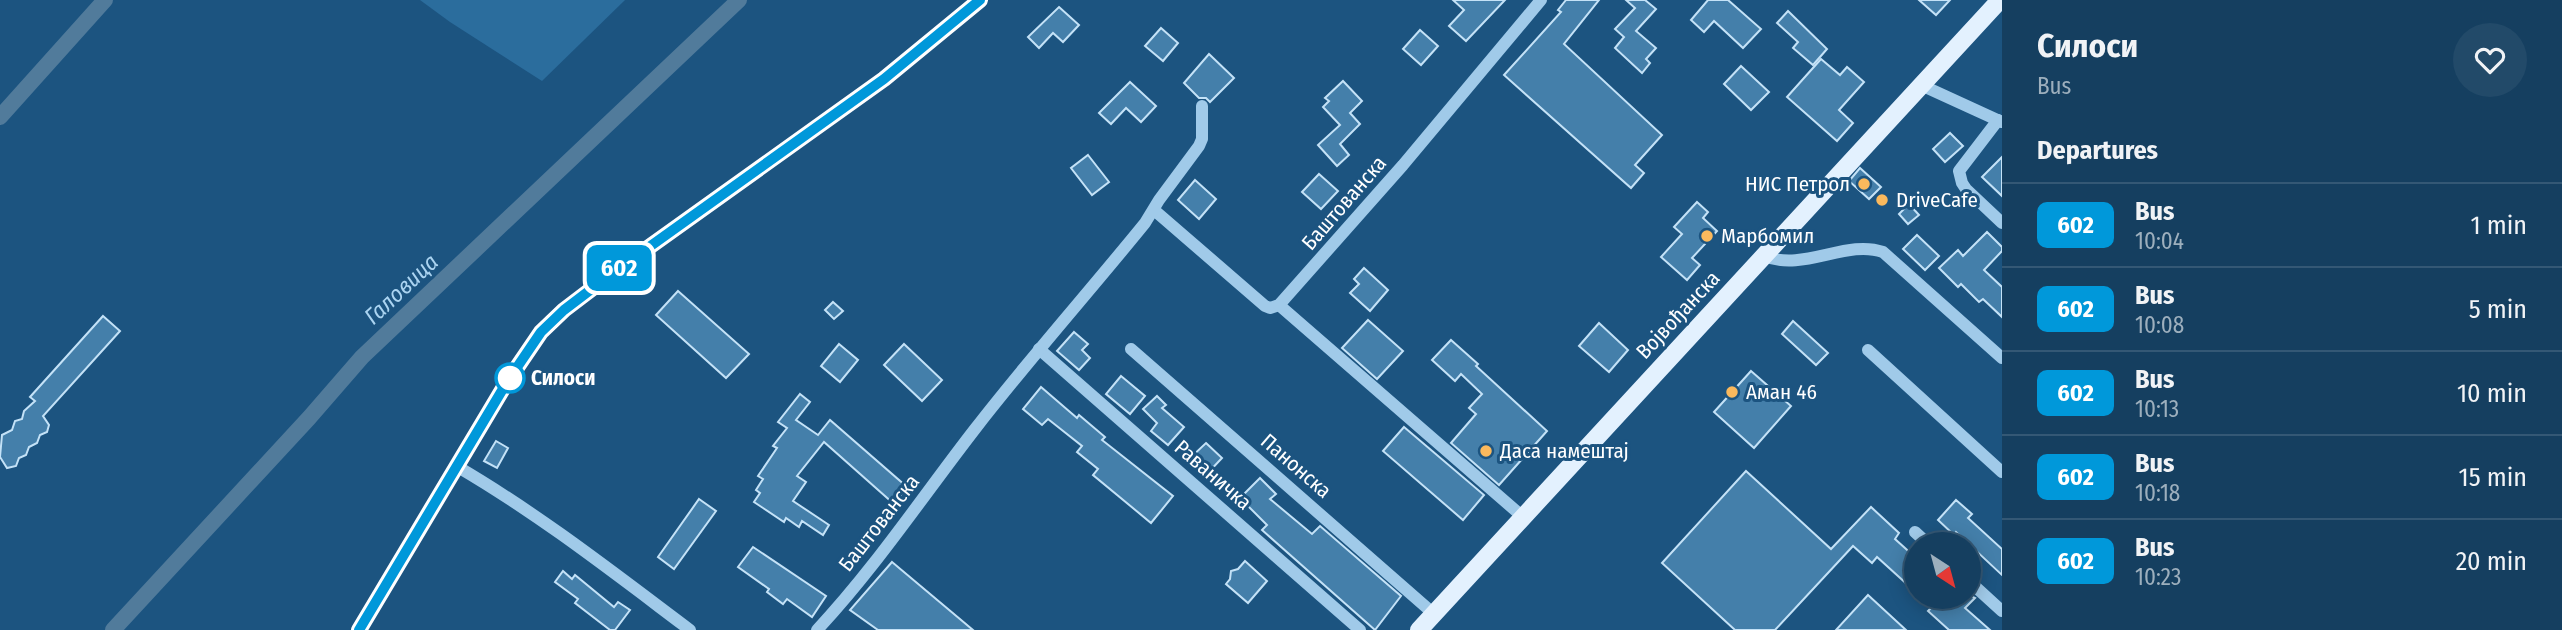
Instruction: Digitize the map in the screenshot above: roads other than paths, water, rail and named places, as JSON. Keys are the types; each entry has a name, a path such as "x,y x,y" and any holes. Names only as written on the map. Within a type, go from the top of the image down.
{"main road":[{"name":"Војвођанска","path":"1419,630 2000,0"}],"street":[{"path":"359,630 529,347 564,310 884,79 979,0"},
{"name":"Баштованска","path":"1279,305 1394,175 1541,0"},
{"path":"1921,85 2000,121 1959,171 1959,178 1966,189 2002,223"},
{"name":"Баштованска","path":"817,630 874,563 977,426 1154,210 1199,146 1202,139 1202,106"},
{"path":"1154,210 1265,306 1270,308 1279,305 1523,517"},
{"path":"1764,256 1785,262 1863,249 1883,252 2002,358"},
{"name":"Раваничка","path":"1039,349 1360,630"},
{"name":"Панонска","path":"1131,349 1434,614"},
{"path":"1868,350 2002,472"},
{"path":"458,467 504,494 564,535 690,630"},
{"path":"1981,592 2002,611"}],"waterway":[{"path":"0,117 105,0"},
{"name":"Галовица","path":"113,630 362,357 739,0"}],"place":[{"name":"НИС Петрол","path":"1864,184"},
{"name":"DriveCafe","path":"1882,200"},
{"name":"Марбомил","path":"1707,236"},
{"name":"Силоси","path":"510,378"},
{"name":"Аман 46","path":"1732,392"},
{"name":"Даса намештај","path":"1486,451"}]}
